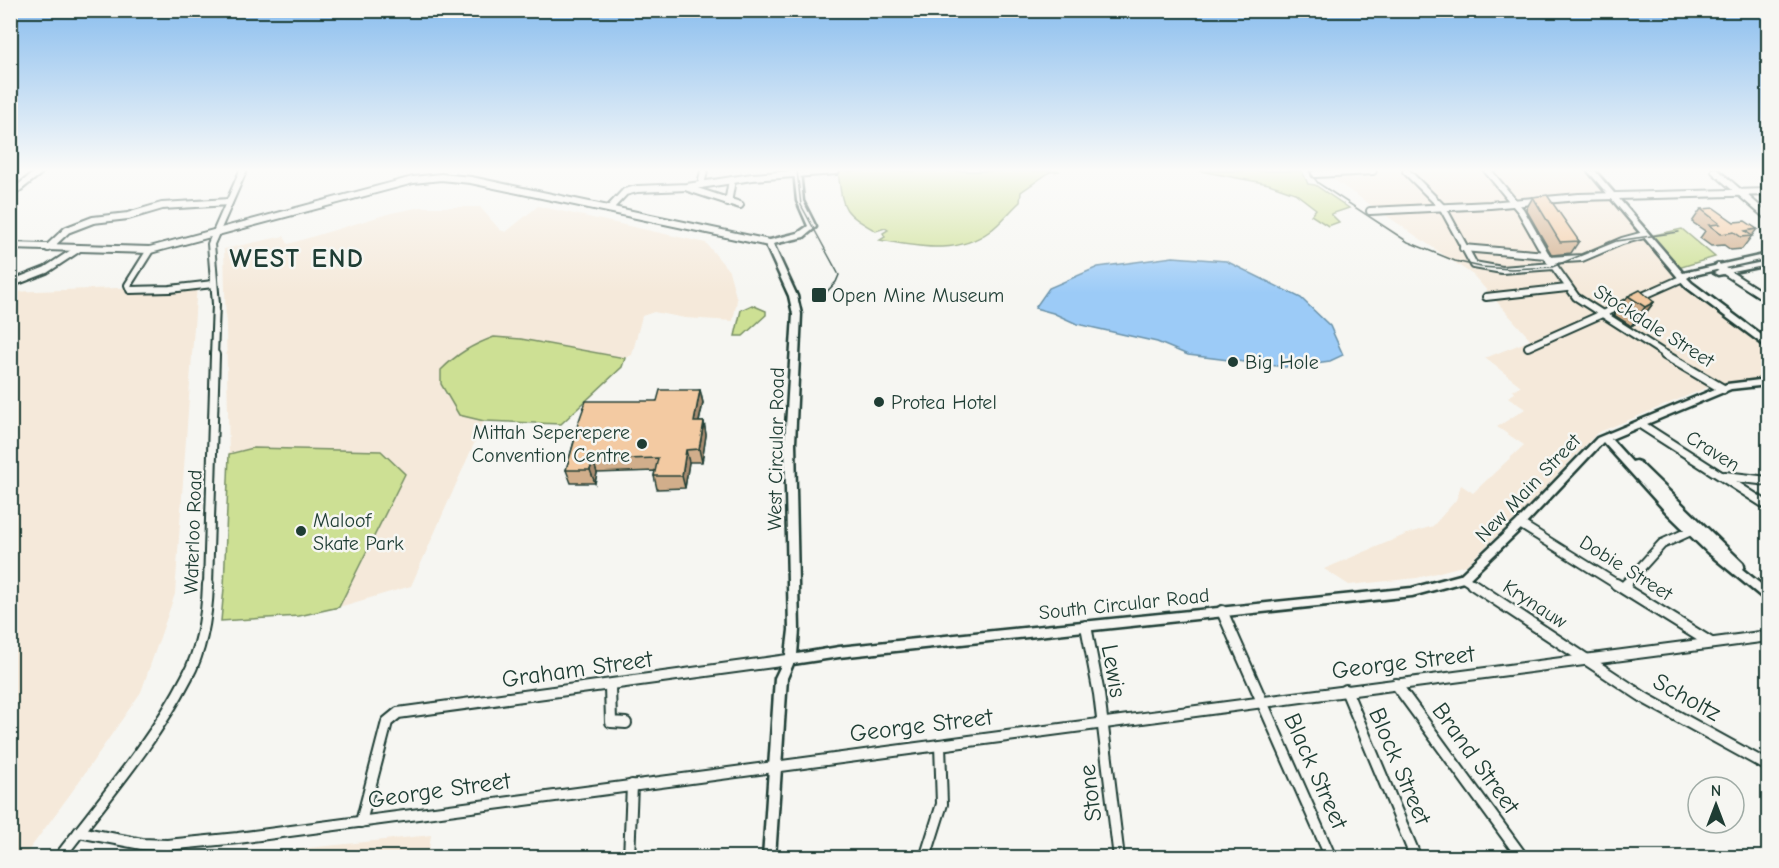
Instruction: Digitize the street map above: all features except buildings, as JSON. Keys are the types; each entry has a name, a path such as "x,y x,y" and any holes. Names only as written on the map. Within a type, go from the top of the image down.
{"street":[{"path":"48,248 67,230 93,220 128,216 143,212"},
{"name":"Waterloo Road","path":"59,858 165,714 188,676 200,641 207,612 214,426 216,304 211,244 225,212"},
{"path":"10,246 150,250 297,212"},
{"path":"621,212 769,243 801,235 812,227 804,212"},
{"path":"1445,212 1471,263 1486,268 1581,258 1626,238 1644,235"},
{"name":"Stockdale Street","path":"1520,212 1567,288 1582,303 1723,389"},
{"path":"1624,212 1696,291 1768,345"},
{"name":"West Circular Road","path":"769,243 793,296 797,314 790,443 794,630 792,650 781,678 769,858"},
{"path":"1463,248 1550,261"},
{"path":"10,284 45,270 78,249"},
{"path":"150,250 128,285 130,290 213,284"},
{"path":"1720,270 1768,256"},
{"path":"1528,347 1683,278 1768,263"},
{"path":"1720,270 1768,299"},
{"path":"1486,297 1567,288"},
{"path":"1760,293 1768,294"},
{"name":"New Main Street","path":"1463,578 1520,524 1594,445 1723,389 1747,383 1768,382"},
{"name":"Craven","path":"1640,424 1768,506"},
{"path":"1608,437 1727,563 1744,574 1768,596"},
{"path":"1722,476 1768,481"},
{"name":"Dobie Street","path":"1520,524 1712,643"},
{"path":"1624,587 1664,540 1674,534 1695,529"},
{"name":"South Circular Road","path":"788,660 839,652 1412,592 1463,578"},
{"name":"Krynauw","path":"1463,578 1587,660"},
{"name":"Black Street","path":"1222,611 1331,858"},
{"name":"Lewis","path":"1086,626 1103,724"},
{"name":"George Street","path":"79,832 121,842 167,845 361,822 774,764 940,745 1768,636"},
{"name":"Graham Street","path":"361,822 383,734 387,723 398,713 788,660"},
{"name":"Scholtz","path":"1587,660 1646,699 1768,766"},
{"name":"Brand Street","path":"1396,684 1523,858"},
{"path":"610,686 611,722 626,723"},
{"name":"Block Street","path":"1346,690 1416,858"},
{"name":"Stone","path":"1103,724 1119,858"},
{"path":"925,858 942,804 940,745"},
{"path":"629,858 632,784"}],"shaded area":[{"path":"398,212 484,212 500,230 506,232 531,212 563,212 706,243 729,271 737,300 733,321 685,318 654,312 642,316 632,355 625,358 521,339 494,337 444,392 459,415 484,421 411,586 339,607 405,474 253,448 229,454 224,249 284,236 288,244"},
{"path":"1380,212 1621,212 1690,289 1768,347 1768,378 1716,384 1597,433 1520,514 1466,565 1417,578 1349,585 1324,569 1407,534 1433,526 1456,500 1461,485 1473,493 1524,445 1497,427 1525,409 1508,397 1515,393 1513,390 1521,386 1485,358 1531,340 1473,275"},
{"path":"197,285 175,594 141,692 23,858 10,857 10,292"},
{"path":"431,835 428,857 224,857"}],"green space":[{"path":"848,212 1010,212 990,231 977,239 964,244 936,247 880,240 885,237 883,233 888,230 885,228 876,231"},
{"path":"1314,212 1338,212 1331,214 1339,222 1328,226 1311,215"},
{"path":"1682,229 1715,257 1675,269 1645,237"},
{"path":"752,305 766,311 766,315 743,336 735,336 741,310"},
{"path":"494,337 521,339 625,358 622,367 561,424 484,421 459,415 441,384 441,370 465,350"},
{"name":"Maloof Skate Park","path":"253,448 381,451 405,474 339,607 299,616 221,621 229,454"}],"water":[{"path":"1173,257 1226,261 1301,298 1330,326 1343,355 1330,361 1285,367 1188,355 1157,342 1077,324 1035,308 1049,288 1098,267"}],"tram line":[{"path":"805,212 839,275 836,282 819,300"},
{"path":"1361,212 1408,242 1455,261 1481,267 1511,269 1552,267 1616,241 1679,232"}],"place":[{"name":"Open Mine Museum","path":"819,295"},
{"name":"Big Hole","path":"1233,362"},
{"name":"Protea Hotel","path":"879,402"},
{"name":"Mittah Seperepere Convention Centre","path":"642,444"},
{"name":"Maloof Skate Park","path":"301,531"}],"district":[{"name":"WEST END","path":"297,259"}]}
